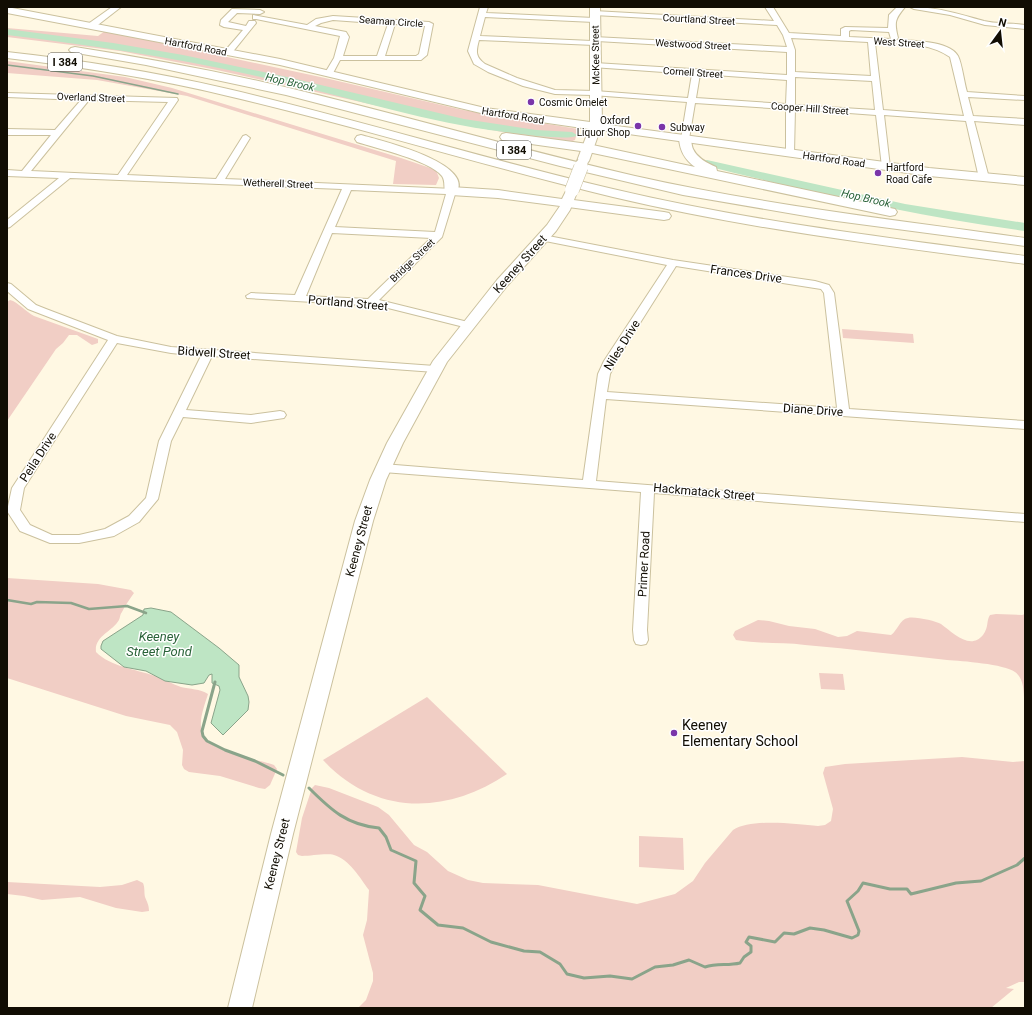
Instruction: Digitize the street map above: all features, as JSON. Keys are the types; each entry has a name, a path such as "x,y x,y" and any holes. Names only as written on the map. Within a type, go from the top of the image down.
{"highway":[{"name":"I 384","path":"64,49 194,70 299,94 594,171 681,190 801,211 1025,242"},
{"name":"I 384","path":"7,55 87,65 151,76 248,97 566,182 642,200 768,224 1025,260"},
{"path":"151,76 235,99 427,161 440,167 446,172 451,181 451,191"},
{"path":"299,94 332,99 418,119 510,137 588,148 940,223 1025,238"},
{"path":"686,139 687,153 702,166 716,172 762,185"},
{"path":"566,203 923,251 997,257"}],"main road":[{"name":"Hartford Road","path":"7,10 228,52 329,73 459,106 508,115 790,154 984,178 1025,181"},
{"name":"McKee Street","path":"594,13 596,127"},
{"name":"Keeney Street","path":"240,1008 284,826 362,528 383,468 394,443 435,369 502,283 543,238 558,219 572,190 596,127"},
{"name":"Wetherell Street","path":"451,191 498,194 566,203"}],"street":[{"path":"91,26 117,7"},
{"path":"475,38 484,7"},
{"path":"769,7 787,35 791,50 790,154"},
{"path":"895,41 892,30 893,15 901,7"},
{"path":"914,7 951,13 985,24 1025,27"},
{"path":"951,13 958,7"},
{"path":"248,28 228,27 224,25 224,22 235,11 260,12 309,27 343,34 345,37 338,58 329,73"},
{"path":"228,52 260,12"},
{"name":"Courtland Street","path":"482,15 594,13 780,23"},
{"name":"Seaman Circle","path":"309,27 319,21 333,18 429,24 423,55 413,58 338,58"},
{"path":"380,58 392,21"},
{"path":"845,38 845,29 892,30"},
{"name":"West Street","path":"787,35 928,44 950,52 954,56 984,178"},
{"name":"Westwood Street","path":"475,38 594,41 791,50"},
{"name":"Cooper Hill Street","path":"475,38 472,51 473,57 477,63 487,69 546,91 557,93 595,94 1025,122"},
{"path":"871,40 886,166"},
{"name":"Cornell Street","path":"595,65 696,72 876,79"},
{"path":"686,139 696,72"},
{"path":"964,94 1025,98"},
{"name":"Overland Street","path":"7,95 174,100 121,177"},
{"path":"24,174 87,97"},
{"path":"7,132 56,134"},
{"path":"219,181 246,138"},
{"name":"Wetherell Street","path":"7,173 451,191"},
{"path":"7,225 68,176"},
{"path":"299,299 348,186"},
{"name":"Bridge Street","path":"372,302 375,297 439,234 451,191"},
{"path":"329,230 439,234"},
{"name":"Frances Drive","path":"543,238 673,263 815,284 824,287 829,293 843,412"},
{"name":"Niles Drive","path":"589,483 604,374 610,361 673,263"},
{"name":"Bidwell Street","path":"7,286 32,307 114,339 158,348 208,353 435,369"},
{"name":"Portland Street","path":"251,296 372,302 468,325"},
{"name":"Peila Drive","path":"114,339 18,488 13,510 25,528 50,539 79,539 109,533 134,519 152,499 165,441 208,353"},
{"name":"Diane Drive","path":"600,395 1025,425"},
{"path":"179,413 251,418 280,415"},
{"name":"Hackmatack Street","path":"383,468 1025,518"},
{"name":"Primer Road","path":"641,640 640,630 648,488"}],"shaded area":[{"path":"7,28 98,36 105,31 325,78 463,110 578,129 575,140 570,142 529,137 455,123 217,70 120,51 7,37"},
{"path":"7,61 125,77 172,88 401,158 436,170 439,178 436,185 393,184 396,161 187,96 97,80 7,73"},
{"path":"10,300 34,316 98,339 98,343 92,345 77,335 69,335 56,349 7,421 7,302"},
{"path":"842,329 913,334 914,343 843,338"},
{"path":"7,578 98,584 131,590 134,593 119,620 98,642 96,652 109,661 124,667 155,676 181,687 198,690 208,694 201,719 201,727 204,736 210,743 220,749 274,765 277,769 270,785 265,789 220,776 189,772 184,769 182,765 183,750 177,732 170,725 126,716 7,678"},
{"path":"1025,614 1025,708 1023,689 1019,675 1010,669 1002,667 972,662 840,648 736,640 733,635 735,631 758,620 815,629 838,637 847,636 857,631 891,635 905,619 915,618 925,619 941,624 961,638 967,641 972,641 983,635 990,615"},
{"path":"819,673 843,674 845,690 821,689"},
{"path":"427,697 507,774 484,787 460,797 436,802 412,803 388,800 365,792 343,778 323,760"},
{"path":"962,757 1013,762 1025,761 1025,982 1019,982 1006,988 1014,989 991,1008 358,1008 366,1000 373,981 373,973 363,935 367,920 369,890 345,860 334,855 327,854 302,856 298,855 296,852 302,818 312,788 315,785 329,788 378,807 389,815 414,845 427,852 448,871 468,880 483,883 538,885 637,904 675,894 693,881 705,863 733,830 741,826 762,823 786,823 818,826 825,825 831,821 833,809 823,773 825,767 845,764"},
{"path":"639,836 683,838 684,870 639,867"},
{"path":"137,880 143,883 149,911 142,912 116,908 80,897 42,900 7,894 7,882 100,887 122,885"}],"water":[{"name":"Keeney Street Pond","path":"151,608 171,612 239,665 239,677 248,696 248,710 223,735 211,723 220,690 219,686 212,683 212,674 209,675 204,683 192,685 165,681 146,671 124,667 101,649 103,641 143,615 144,609"}],"waterway":[{"name":"Hop Brook","path":"7,32 113,46 183,58 287,80 393,107 464,123 500,129 572,135"},
{"path":"7,65 93,76 178,94"},
{"name":"Hop Brook","path":"707,163 905,207 985,222 1025,227"},
{"path":"7,600 31,604 37,602 71,603 89,609 127,606 146,613"},
{"path":"215,682 202,731 203,736 207,741 225,750 255,761 283,775"},
{"path":"309,788 332,810 340,815 358,824 379,828 386,837 391,850 416,861 414,883 425,896 420,910 438,925 463,928 491,942 524,951 540,952 560,964 567,974 584,978 610,976 632,979 655,967 673,965 689,960 705,967 740,963 744,957 751,952 751,946 746,942 749,937 775,942 784,933 794,934 810,928 824,930 852,938 858,935 859,931 847,901 858,891 863,883 890,889 907,889 911,894 956,883 981,881 1017,865 1025,858"}],"place":[{"name":"Cosmic Omelet","path":"531,102"},
{"name":"Oxford Liquor Shop","path":"638,126"},
{"name":"Subway","path":"662,127"},
{"name":"Hartford Road Cafe","path":"878,173"},
{"name":"Keeney Elementary School","path":"674,733"}]}
